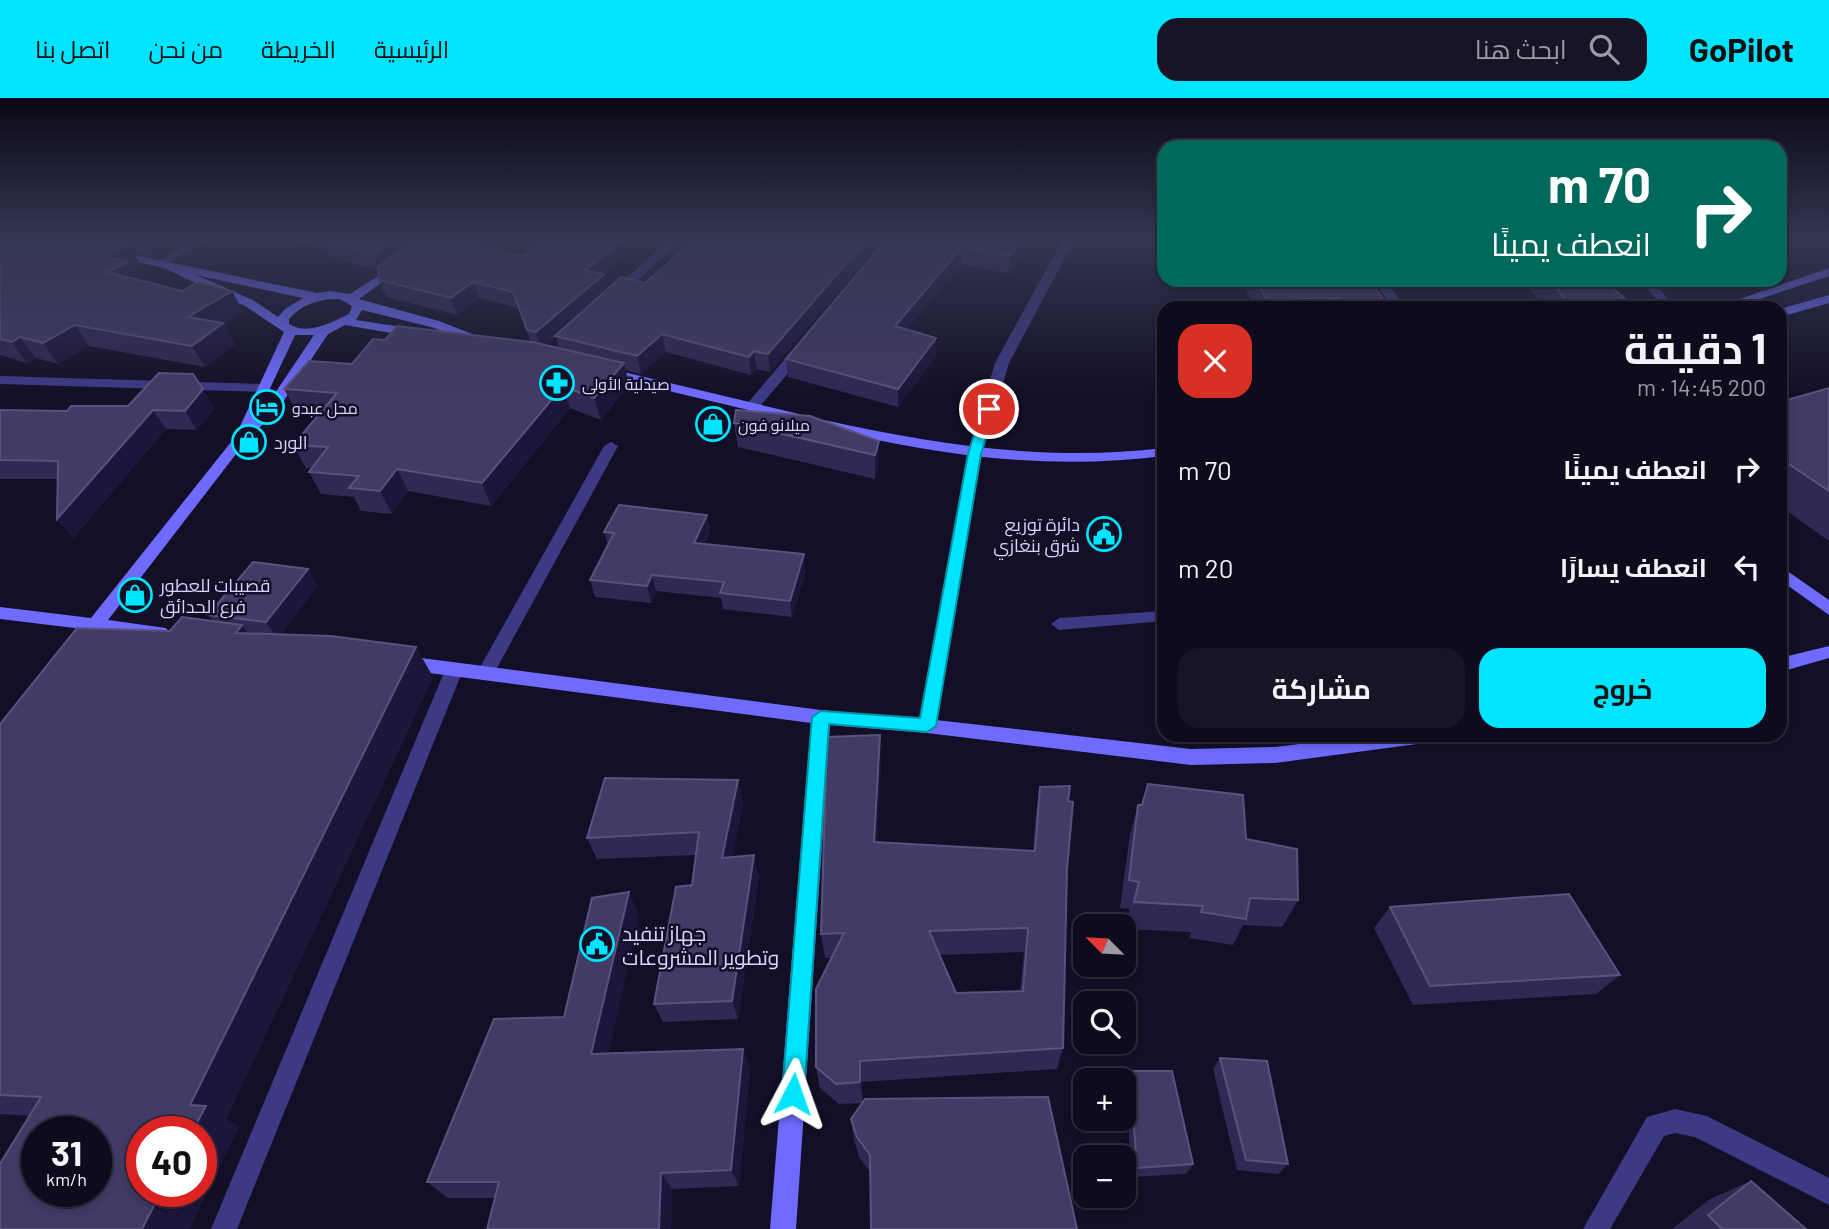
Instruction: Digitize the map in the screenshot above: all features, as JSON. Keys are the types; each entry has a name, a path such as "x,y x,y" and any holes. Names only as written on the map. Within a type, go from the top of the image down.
{"main road":[{"path":"219,290 249,303 287,327 323,331 354,316 354,302"},
{"path":"284,290 320,297 337,296 436,324 464,336 491,343"},
{"path":"354,302 369,290"},
{"path":"1741,301 1775,290"},
{"path":"238,442 287,327 283,318 295,306 320,297"},
{"path":"1787,311 1829,299"},
{"path":"348,321 423,334 464,336"},
{"path":"80,645 238,442 276,402 323,331"},
{"path":"586,367 751,408 975,454 1058,460 1157,455"},
{"path":"1787,577 1829,609"},
{"path":"0,613 179,635"},
{"path":"1787,663 1829,652"},
{"path":"386,661 821,717 927,726 1191,757 1275,755 1377,742"},
{"path":"783,1229 821,717"}],"street":[{"path":"600,308 621,290"},
{"path":"927,726 975,454 1002,363 1042,290"},
{"path":"751,408 814,333"},
{"path":"0,380 263,388"},
{"path":"485,674 611,446"},
{"path":"224,1229 454,670"},
{"path":"1596,1229 1656,1126 1675,1121 1698,1125 1829,1192"}],"lane":[{"path":"1059,624 1157,617"}],"building":[{"path":"0,290 232,291 188,317 223,323 192,346 75,325 43,343 20,337 12,342 0,339"},
{"path":"418,290 462,290 451,298"},
{"path":"504,290 585,290 536,332 527,330 513,292"},
{"path":"607,290 823,290 768,354 754,351 749,357 662,334 637,356 555,336"},
{"path":"844,290 926,290 895,326 936,338 898,389 786,359"},
{"path":"1261,290 1376,290 1385,301 1343,301 1340,298 1267,300"},
{"path":"1558,290 1614,290 1624,298 1611,301 1566,301"},
{"path":"397,326 532,342 624,363 594,398 563,386 482,483 397,469 380,491 349,488 359,476 309,472 328,447 293,445 337,393 284,389 309,361 352,364 373,339 385,340"},
{"path":"159,373 193,374 203,389 185,411 153,410 57,519 58,461 0,460 0,410 67,411 71,406 128,406"},
{"path":"1829,388 1829,491 1787,463 1787,400"},
{"path":"736,410 810,416 879,441 875,455 734,423"},
{"path":"619,505 707,515 694,543 804,554 790,601 720,593 724,582 652,575 647,586 590,580 614,533 604,532"},
{"path":"253,562 308,569 266,622 208,615"},
{"path":"182,617 242,625 236,633 331,636 416,647 190,1105 206,1106 201,1116 126,1116 126,1207 153,1207 142,1229 0,1229 0,1164 21,1130 21,1207 112,1207 112,1116 29,1116 41,1097 0,1095 0,724 77,628 170,631"},
{"path":"880,735 874,842 1035,851 1040,787 1070,786 1068,801 1073,802 1067,869 1063,1048 860,1061 860,1082 836,1084 816,1067 816,989 844,933 821,934 827,737","holes":["1028,928 1023,991 956,993 929,931"]},
{"path":"605,778 738,780 722,858 754,855 732,1001 654,1004 676,887 692,885 699,832 587,838"},
{"path":"1148,784 1243,795 1246,839 1297,849 1298,900 1250,898 1246,919 1201,912 1203,906 1134,902 1139,882 1129,880 1138,805 1142,805"},
{"path":"629,892 591,1054 743,1049 731,1170 661,1173 659,1229 487,1229 499,1182 427,1182 494,1019 564,1017 592,898"},
{"path":"1569,894 1620,975 1430,986 1390,907"},
{"path":"1220,1058 1267,1061 1288,1164 1246,1160"},
{"path":"1136,1071 1172,1071 1193,1164 1137,1168"},
{"path":"1048,1097 1077,1229 871,1229 870,1155 857,1137 851,1119 865,1099"},
{"path":"1751,1181 1806,1229 1722,1229 1708,1215"}],"place":[{"name":"صيدلية الأولى","path":"557,383"},
{"name":"محل عبدو","path":"267,407"},
{"name":"ميلانو فون","path":"713,424"},
{"name":"الورد","path":"249,442"},
{"name":"دائرة توزيع شرق بنغازي","path":"1104,534"},
{"name":"قصيبات للعطور فرع الحدائق","path":"135,595"},
{"name":"جهاز تنفيد وتطوير المشروعات","path":"597,944"}],"route":[{"path":"793,1094 821,717 927,726 975,454 989,409"}]}
